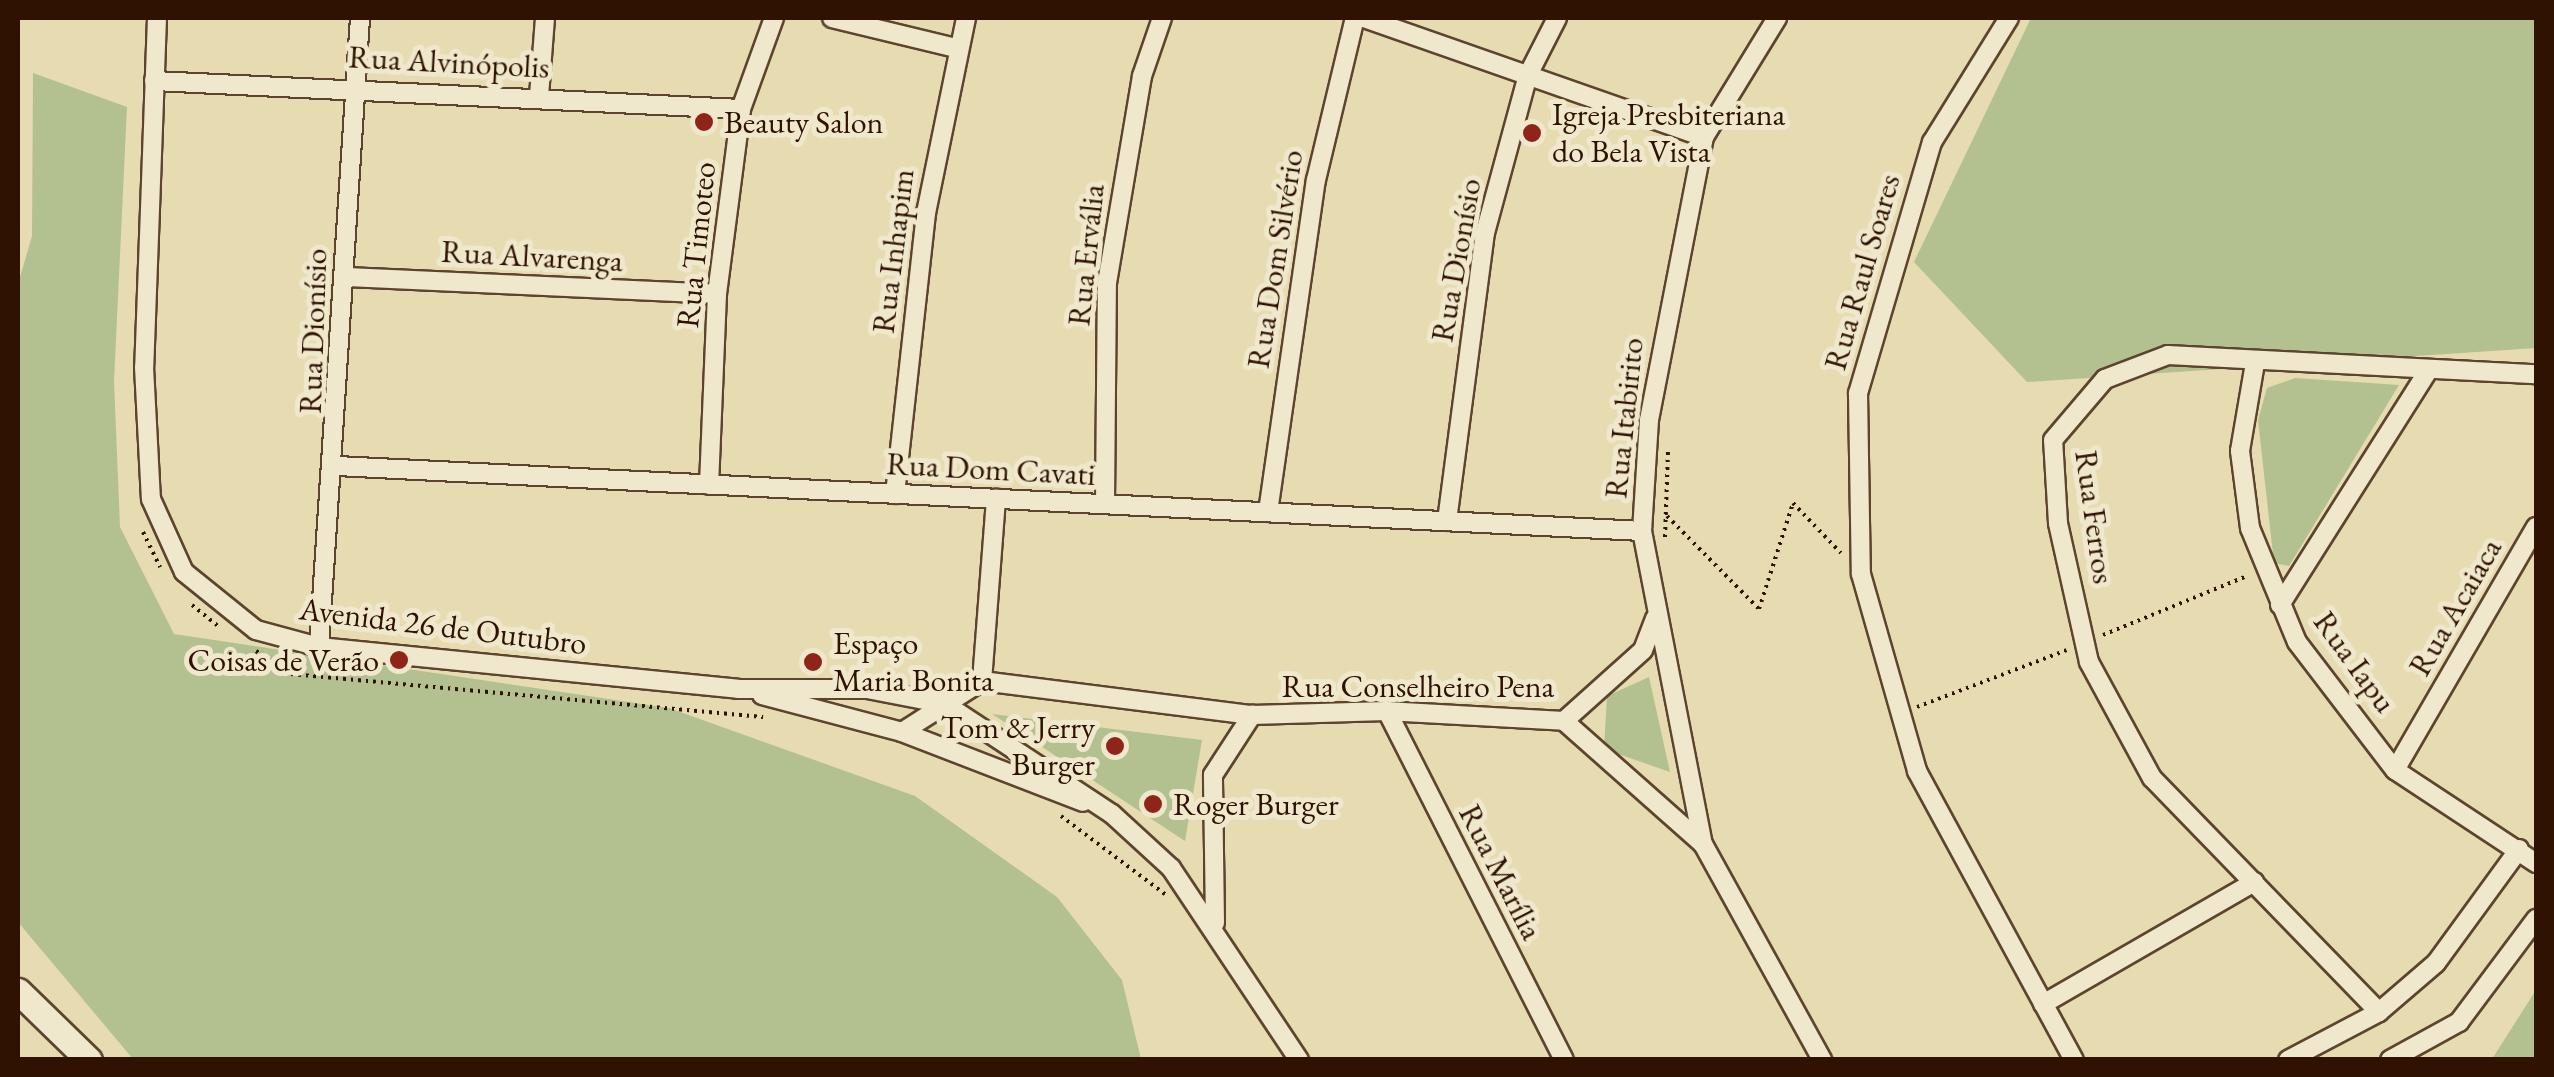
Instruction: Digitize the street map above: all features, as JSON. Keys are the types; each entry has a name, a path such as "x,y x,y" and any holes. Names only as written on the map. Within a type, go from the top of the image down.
{"main road":[{"path":"18,991 90,1060"}],"street":[{"name":"Avenida 26 de Outubro","path":"157,18 144,367 151,499 184,572 256,630 319,647 738,689 867,689 944,704 1112,814 1215,923 1299,1060"},
{"name":"Rua Dionísio","path":"319,647 338,466 344,278 360,18"},
{"path":"539,96 546,18"},
{"name":"Rua Timoteo","path":"709,485 718,294 741,109 774,18"},
{"path":"832,18 956,48"},
{"name":"Rua Inhapim","path":"895,494 926,213 956,48 966,18"},
{"name":"Rua Ervália","path":"1105,504 1107,283 1142,76 1162,18"},
{"name":"Rua Dom Silvério","path":"1268,512 1316,180 1354,18"},
{"path":"1364,18 1704,137"},
{"name":"Rua Dionísio","path":"1447,521 1485,233 1528,76 1557,18"},
{"name":"Rua Itabirito","path":"1777,18 1704,137 1675,258 1642,531 1655,618 1702,844 1822,1060"},
{"name":"Rua Raul Soares","path":"2009,18 1932,142 1858,393 1861,574 1895,716 2074,1060"},
{"name":"Rua Alvinópolis","path":"154,81 539,96 741,109"},
{"name":"Rua Alvarenga","path":"344,278 718,294"},
{"name":"Rua Ferros","path":"2380,1012 2152,778 2085,643 2058,523 2054,440 2069,412 2142,359 2426,374 2536,374"},
{"name":"Rua Iapu","path":"2255,363 2240,451 2266,568 2297,642 2395,770 2536,862"},
{"path":"2280,605 2426,374"},
{"name":"Rua Dom Cavati","path":"338,466 1642,531"},
{"path":"902,732 982,681 996,499"},
{"name":"Rua Acaiaca","path":"2395,770 2535,533"},
{"name":"Rua Conselheiro Pena","path":"982,681 1252,715 1386,711 1564,721 1642,650 1655,618"},
{"name":"Avenida 26 de Outubro","path":"738,689 902,732 1112,814"},
{"name":"Rua Marília","path":"1386,711 1564,1060"},
{"name":"Rua Conselheiro Pena","path":"1215,923 1213,775 1252,715"},
{"name":"Rua Itabirito","path":"1564,721 1702,844"},
{"path":"2288,1060 2380,1012 2436,962 2519,848"},
{"path":"2043,1004 2254,882"},
{"path":"2390,1060 2459,1022 2536,919"}],"path":[{"path":"1664,550 1668,442"},
{"path":"1645,494 1760,609 1794,504 1861,574"},
{"path":"1895,716 2266,568"}],"green space":[{"path":"2031,18 2536,18 2536,348 2027,382 1914,262"},
{"path":"33,73 127,107 114,381 120,527 174,634 669,708 915,796 1057,897 1122,980 1141,1059 133,1059 18,922 18,284 32,236"},
{"path":"2295,378 2399,385 2289,566 2274,563 2258,420 2267,388"},
{"path":"1649,677 1670,772 1604,749 1607,696"},
{"path":"992,714 1202,740 1185,841"},
{"path":"2536,990 2536,1059 2492,1059"}],"place":[{"name":"Beauty Salon","path":"704,122"},
{"name":"Igreja Presbiteriana do Bela Vista","path":"1532,133"},
{"name":"Coisas de Verão","path":"399,660"},
{"name":"Espaço Maria Bonita","path":"813,662"},
{"name":"Tom & Jerry Burger","path":"1115,746"},
{"name":"Roger Burger","path":"1153,804"}]}
